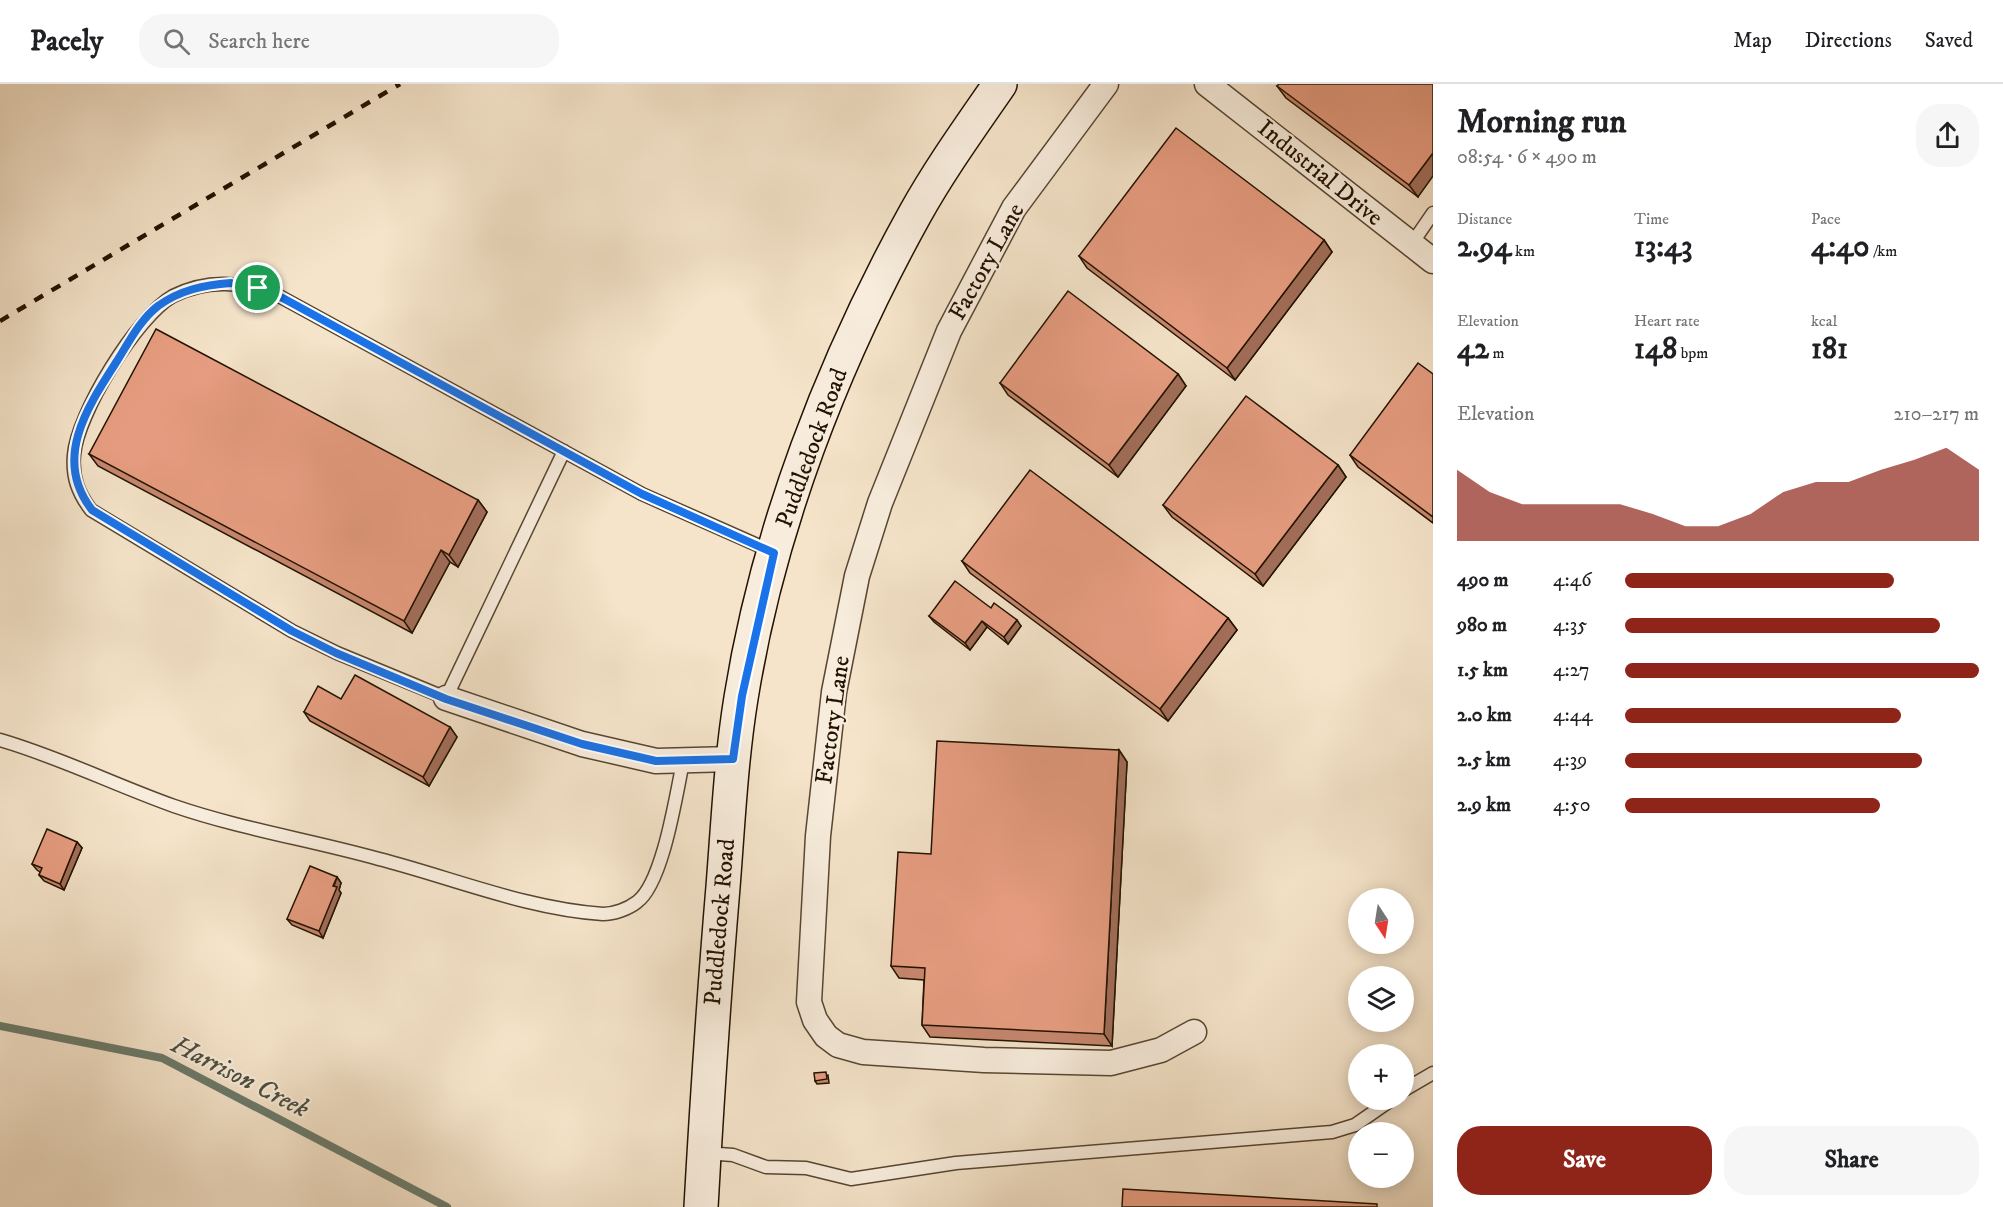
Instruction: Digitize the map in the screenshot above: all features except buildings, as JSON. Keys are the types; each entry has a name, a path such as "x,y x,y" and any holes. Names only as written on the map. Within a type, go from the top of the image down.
{"main road":[{"name":"Puddledock Road","path":"701,1207 733,759 742,696 774,553 802,466 839,372 878,284 917,211 1000,84"}],"street":[{"name":"Factory Lane","path":"1106,84 1014,208 949,331 880,503 857,576 834,692 818,837 809,1002 815,1020 826,1036 838,1045 864,1052 984,1060 1111,1064 1161,1050 1194,1032"},
{"name":"Industrial Drive","path":"1206,84 1299,154 1433,261"},
{"path":"446,699 582,744 656,761 733,759"}],"lane":[{"path":"1411,245 1433,213"},
{"path":"564,451 446,699 336,653 292,631 92,510 80,496 75,479 74,455 80,426 98,390 139,326 157,308 173,297 201,286 231,283 279,296 564,451 642,494 774,553"},
{"path":"0,740 173,806 238,827 378,858 502,894 562,908 606,914 623,910 638,901 652,885 667,835 683,762"},
{"path":"1414,1084 1433,1073"},
{"path":"704,1153 733,1155 766,1167 806,1168 851,1179 956,1163 1332,1132 1355,1125 1377,1110"}],"waterway":[{"name":"Harrison Creek","path":"0,1026 162,1058 447,1207"}],"railway":[{"path":"0,321 400,84"}],"route":[{"path":"231,283 258,288 279,296 642,494 774,553 742,696 733,759 656,761 582,744 446,699 336,653 292,631 92,510 80,496 75,479 74,455 80,426 98,390 139,326 157,308 173,297 201,286 231,283"}]}
